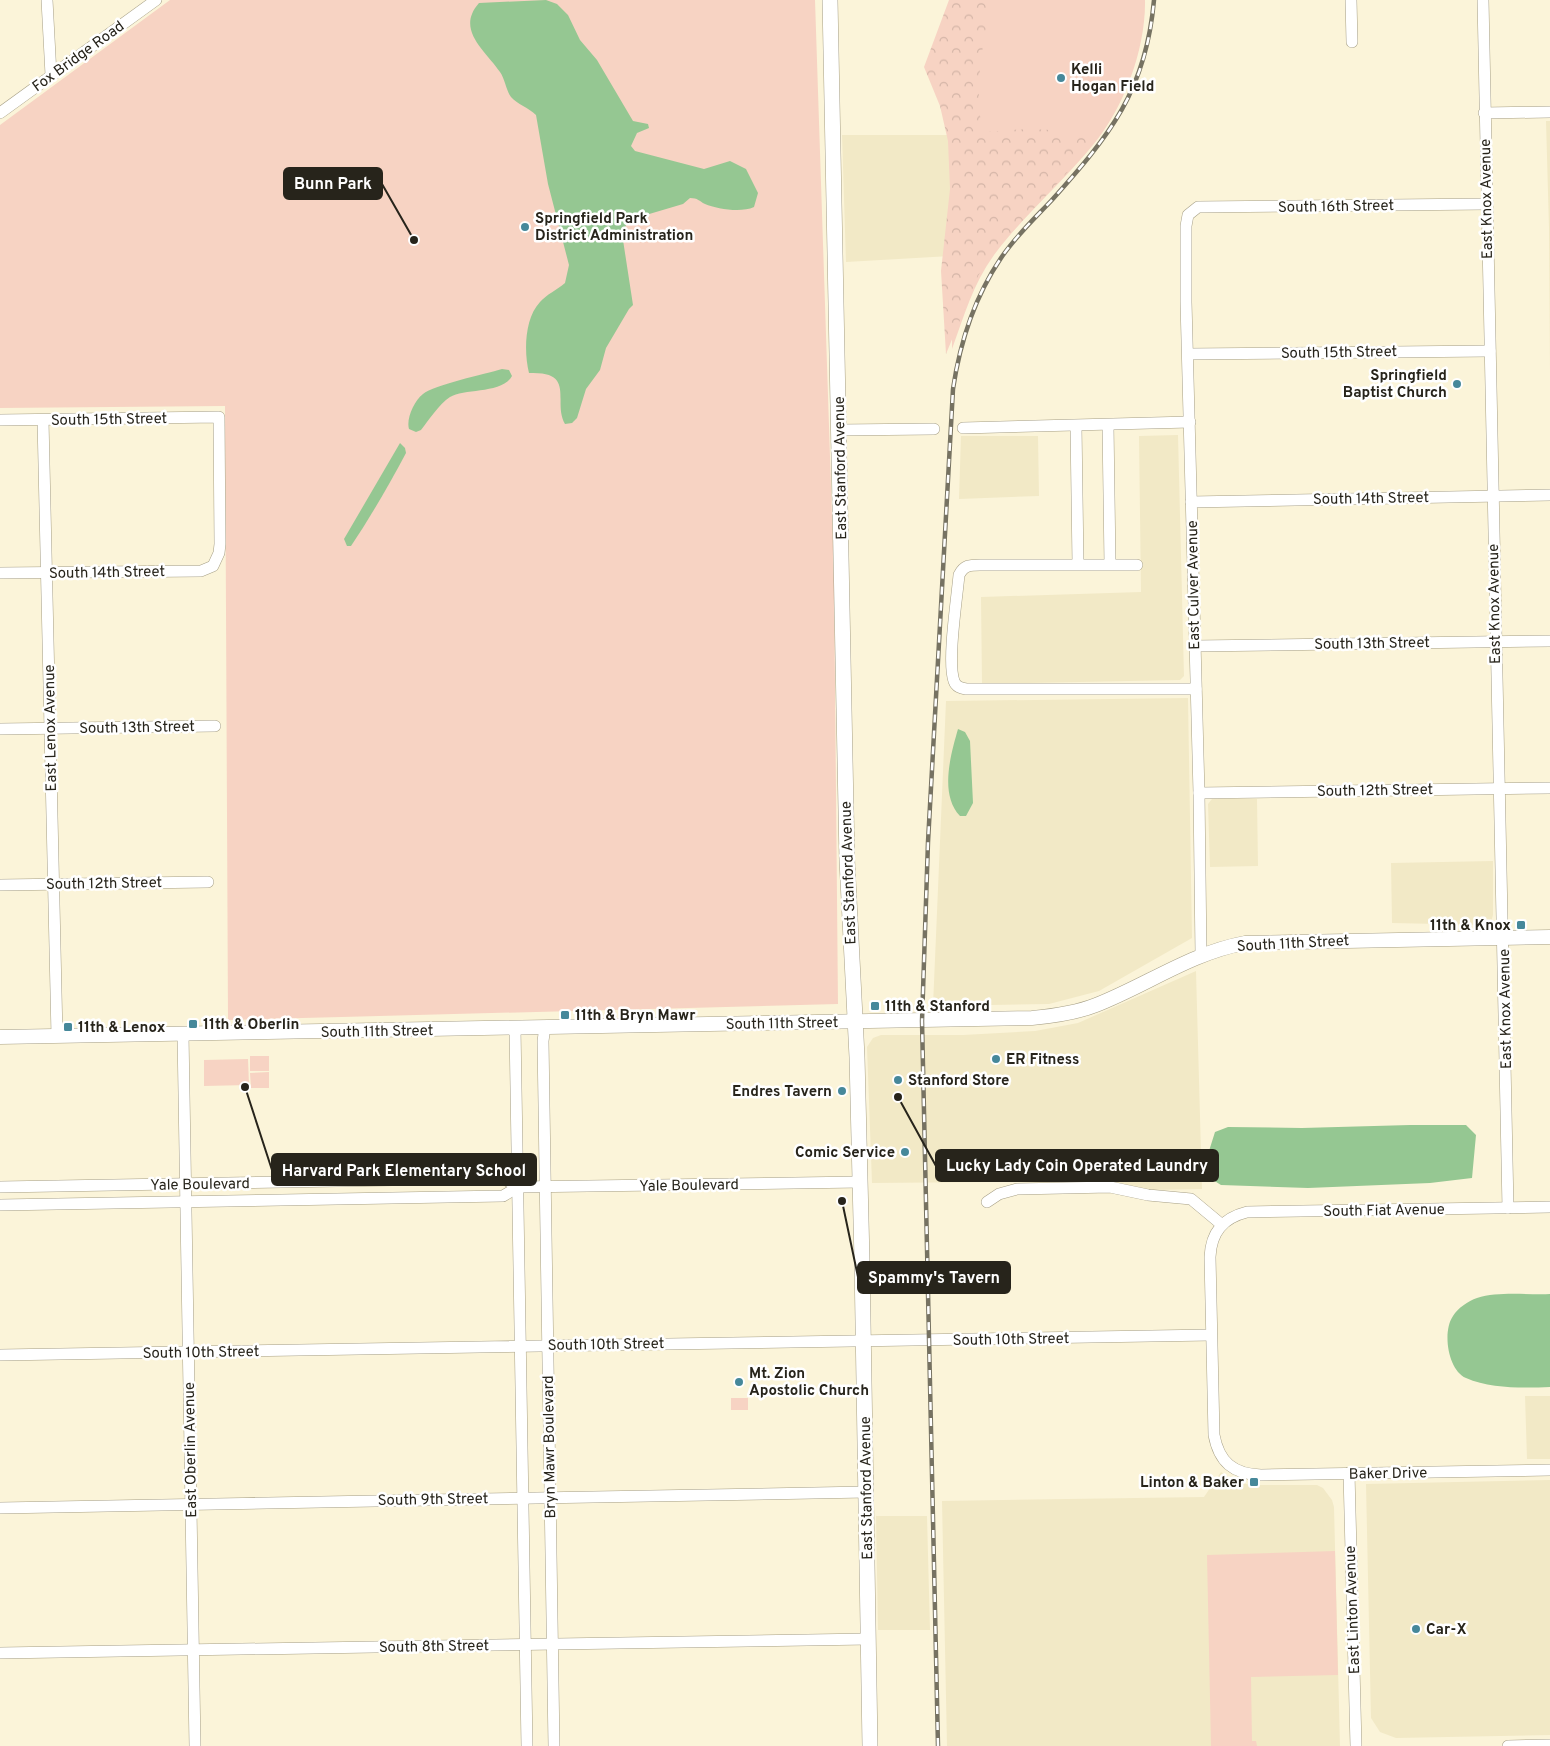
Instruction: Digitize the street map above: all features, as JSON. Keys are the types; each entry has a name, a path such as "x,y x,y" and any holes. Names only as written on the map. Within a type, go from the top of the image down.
{"main road":[{"name":"East Stanford Avenue","path":"830,0 847,860 855,1022 864,1341 870,1746"}],"street":[{"path":"47,0 51,75"},
{"name":"Fox Bridge Road","path":"0,113 156,0"},
{"path":"1351,0 1352,42"},
{"name":"East Knox Avenue","path":"1482,0 1501,918 1504,937 1508,1208"},
{"path":"1484,113 1550,112"},
{"name":"South 16th Street","path":"1188,215 1198,207 1486,204"},
{"name":"East Culver Avenue","path":"1188,215 1186,226 1188,354 1199,793 1201,955"},
{"name":"South 15th Street","path":"1188,354 1490,351"},
{"name":"South 15th Street","path":"0,420 219,417 220,544 213,566"},
{"name":"East Lenox Avenue","path":"42,420 57,1036"},
{"path":"963,428 1190,422"},
{"path":"1108,425 1110,564"},
{"path":"1076,426 1078,564"},
{"path":"839,430 934,429"},
{"name":"South 14th Street","path":"1191,502 1550,494"},
{"path":"1137,565 980,565 968,566 962,569 958,575 952,660 954,682 958,687 966,689 1196,689"},
{"name":"South 14th Street","path":"0,573 196,571 208,570 213,566"},
{"name":"South 13th Street","path":"1195,646 1550,641"},
{"name":"South 13th Street","path":"0,729 215,726"},
{"name":"South 12th Street","path":"1199,793 1550,788"},
{"name":"South 12th Street","path":"0,885 208,882"},
{"name":"South 11th Street","path":"0,1037 1032,1018 1055,1016 1097,1004 1201,955 1233,946 1262,942 1550,937"},
{"name":"Bryn Mawr Boulevard","path":"515,1028 527,1746"},
{"name":"Bryn Mawr Boulevard","path":"545,1028 543,1041 554,1746"},
{"name":"East Oberlin Avenue","path":"183,1034 195,1746"},
{"name":"Yale Boulevard","path":"0,1187 503,1178 518,1187 860,1182"},
{"name":"Yale Boulevard","path":"0,1205 503,1196 518,1187"},
{"path":"988,1202 999,1194 1017,1189 1110,1187 1148,1195 1191,1199 1221,1224 1214,1235 1210,1251 1212,1335"},
{"name":"South Fiat Avenue","path":"1221,1224 1229,1218 1247,1212 1550,1207"},
{"name":"South 10th Street","path":"0,1355 1212,1335"},
{"name":"Baker Drive","path":"1212,1335 1214,1435 1217,1450 1229,1465 1241,1472 1255,1474 1349,1474 1550,1470"},
{"name":"East Linton Avenue","path":"1349,1474 1356,1746"},
{"name":"South 9th Street","path":"0,1508 866,1492"},
{"name":"South 8th Street","path":"0,1653 868,1639"},
{"path":"1508,1746 1550,1745"}],"shaded area":[{"path":"546,0 557,4 568,15 580,40 597,60 633,121 648,124 649,128 637,133 631,146 635,151 704,169 730,161 746,169 758,193 754,207 749,209 722,209 690,198 683,204 629,220 624,229 623,240 633,305 606,348 600,370 586,389 577,418 572,423 565,424 558,382 553,377 544,374 529,373 526,356 528,327 531,317 543,299 565,283 569,265 548,184 536,115 511,97 500,72 475,40 470,22 472,13 479,3"},
{"path":"1546,121 1550,121 1550,373 1549,228"},
{"path":"842,135 968,135 968,255 846,262"},
{"path":"502,369 509,370 512,376 507,382 492,388 456,394 438,408 421,430 416,432 409,429 408,425 412,410 423,394 448,383"},
{"path":"1178,435 1184,676 1180,680 982,684 981,597 1141,592 1139,436"},
{"path":"961,436 1038,436 1039,496 959,499"},
{"path":"400,443 405,448 406,453 366,523 351,546 347,546 344,539"},
{"path":"1188,698 1192,938 1099,991 1049,1004 933,1006 946,701"},
{"path":"958,729 965,732 970,741 973,803 966,816 960,816 954,807 948,785 952,750"},
{"path":"1212,799 1257,799 1258,866 1210,867 1208,804"},
{"path":"1493,861 1493,915 1491,922 1485,925 1392,923 1391,863"},
{"path":"1196,971 1202,1189 1150,1190 1111,1181 872,1183 867,1047 873,1038 881,1035 963,1035 1035,1031 1078,1023"},
{"path":"1466,1125 1476,1135 1472,1178 1430,1183 1308,1188 1221,1185 1213,1180 1209,1151 1215,1132 1228,1127 1302,1128"},
{"path":"1550,1294 1550,1387 1497,1386 1476,1382 1460,1374 1451,1359 1448,1331 1453,1316 1460,1308 1474,1299 1486,1296"},
{"path":"1525,1396 1550,1396 1550,1459 1527,1459"},
{"path":"1221,1472 1235,1481 1250,1485 1317,1485 1323,1488 1332,1500 1334,1507 1340,1746 947,1746 942,1501 1204,1497"},
{"path":"1550,1480 1550,1735 1396,1738 1380,1732 1371,1718 1366,1484"},
{"path":"876,1516 927,1516 930,1630 878,1630"}],"green space":[{"path":"170,0 815,0 834,578 838,1004 228,1020 225,406 0,408 0,125"},
{"path":"949,0 992,0 980,66 979,100 983,132 1027,129 1053,130 1060,135 1074,138 1098,133 1078,161 994,251 978,276 946,354 941,271 950,189 948,141 940,106 924,67"},
{"path":"964,0 1145,0 1142,38 1137,57 1131,77 1114,113 1093,145 1017,227 994,255 980,277 952,349 952,256"},
{"path":"250,1056 269,1056 269,1071 250,1071"},
{"path":"248,1059 249,1085 204,1086 204,1060"},
{"path":"269,1072 269,1088 251,1088 250,1073"},
{"path":"731,1398 748,1398 748,1410 731,1410"},
{"path":"1335,1551 1338,1675 1251,1677 1252,1741 1256,1741 1257,1746 1211,1746 1207,1555"}],"railway":[{"path":"938,1746 922,1021 928,842 953,389 964,337 991,273 1012,243 1091,155 1122,110 1143,61 1150,32 1154,0"}],"place":[{"name":"Kelli Hogan Field","path":"1061,78"},
{"name":"Springfield Park District Administration","path":"525,227"},
{"name":"Bunn Park","path":"414,240"},
{"name":"Springfield Baptist Church","path":"1457,384"},
{"name":"11th & Knox","path":"1521,925"},
{"name":"11th & Stanford","path":"875,1006"},
{"name":"11th & Bryn Mawr","path":"565,1015"},
{"name":"11th & Oberlin","path":"193,1024"},
{"name":"11th & Lenox","path":"68,1027"},
{"name":"ER Fitness","path":"996,1059"},
{"name":"Stanford Store","path":"898,1080"},
{"name":"Harvard Park Elementary School","path":"245,1087"},
{"name":"Endres Tavern","path":"842,1091"},
{"name":"Lucky Lady Coin Operated Laundry","path":"898,1097"},
{"name":"Comic Service","path":"905,1152"},
{"name":"Spammy's Tavern","path":"842,1201"},
{"name":"Mt. Zion Apostolic Church","path":"739,1382"},
{"name":"Linton & Baker","path":"1254,1482"},
{"name":"Car-X","path":"1416,1629"}]}
